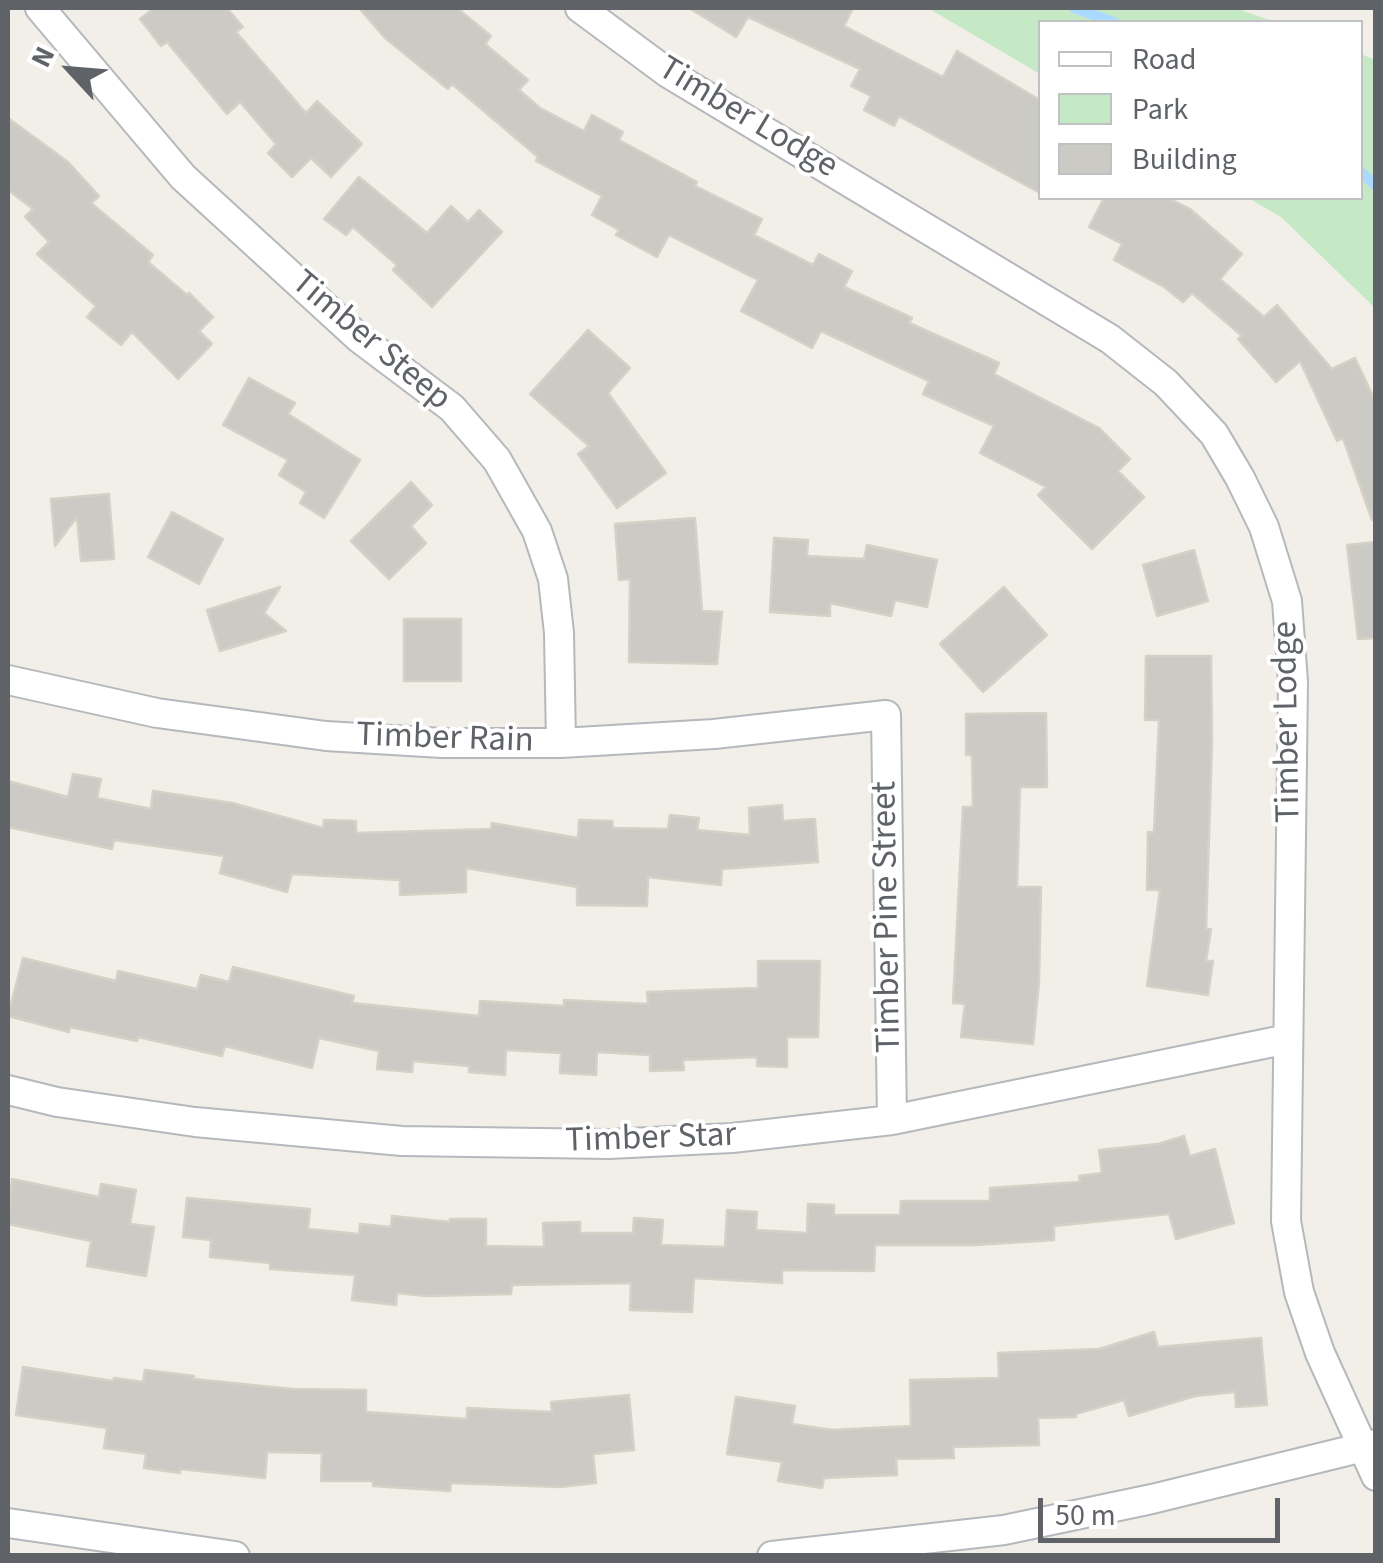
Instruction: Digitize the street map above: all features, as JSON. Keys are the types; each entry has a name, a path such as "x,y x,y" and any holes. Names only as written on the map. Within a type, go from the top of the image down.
{"street":[{"name":"Timber Steep","path":"40,8 183,177 359,338 452,408 497,460 537,531 554,579 561,743"},
{"name":"Timber Lodge","path":"580,8 668,72 1110,339 1166,383 1214,434 1264,527 1287,601 1293,682 1286,1221 1299,1292 1320,1353 1369,1446 1376,1476"},
{"name":"Timber Rain","path":"8,680 157,713 326,736 442,743 561,743 714,734 886,715"},
{"name":"Timber Pine Street","path":"886,715 892,1120"},
{"name":"Timber Star","path":"8,1090 57,1102 195,1122 402,1140 609,1144 732,1138 892,1120 1288,1039"},
{"path":"772,1556 1004,1530 1369,1446"},
{"path":"8,1524 235,1556"}],"green space":[{"path":"928,8 1235,8 1269,20 1038,20 1038,73"},
{"path":"1363,55 1375,60 1375,308 1281,217 1251,200 1363,200"}],"building":[{"path":"154,8 227,8 243,27 236,32 306,113 317,101 362,144 331,177 311,158 292,177 268,153 276,144 240,102 227,114 167,42 161,46 140,19"},
{"path":"359,8 457,8 491,36 485,44 528,80 519,90 540,108 584,131 592,115 623,132 619,140 697,182 695,186 762,219 754,235 813,265 819,254 852,271 844,287 912,318 909,323 999,363 994,374 1099,428 1130,459 1118,471 1144,497 1092,549 1038,495 1046,487 980,453 994,426 923,394 929,381 821,331 812,348 741,311 758,280 669,235 657,257 616,235 619,230 592,215 602,196 536,161 538,157 452,84 448,89 385,38"},
{"path":"689,8 853,8 844,26 943,77 957,51 1038,99 1038,192 899,116 894,126 864,110 871,96 851,86 860,69 748,17 736,37"},
{"path":"8,118 68,162 99,196 91,203 153,255 148,262 213,317 199,331 212,344 178,379 132,332 121,345 87,317 96,306 37,254 49,242 25,217 33,209 8,190"},
{"path":"359,177 427,233 451,206 468,222 479,210 502,232 432,307 393,270 397,265 353,227 346,235 324,219"},
{"path":"1103,200 1172,200 1190,209 1242,254 1220,279 1264,317 1277,305 1332,369 1355,358 1376,403 1376,519 1372,520 1343,438 1337,441 1300,361 1276,382 1238,339 1242,336 1192,293 1183,302 1114,260 1122,244 1089,227"},
{"path":"588,330 630,368 608,393 666,473 617,508 578,454 589,446 530,394"},
{"path":"249,378 295,403 288,414 360,460 324,518 300,503 306,492 279,475 288,460 223,425"},
{"path":"411,482 432,505 411,526 426,543 389,579 351,541"},
{"path":"109,494 114,559 81,561 77,517 55,546 51,499"},
{"path":"172,512 223,539 199,584 148,557"},
{"path":"695,518 702,611 722,612 717,664 629,662 630,579 619,580 615,524"},
{"path":"774,538 808,540 807,556 864,559 867,545 937,560 927,607 895,600 891,616 830,603 830,616 770,612"},
{"path":"1376,542 1376,638 1358,639 1347,545"},
{"path":"1194,550 1208,601 1157,616 1143,565"},
{"path":"280,587 264,613 286,631 220,651 207,610"},
{"path":"1004,587 1047,635 983,692 940,644"},
{"path":"404,619 461,619 461,681 404,681"},
{"path":"1146,656 1211,656 1206,929 1211,929 1206,961 1213,961 1208,995 1147,986 1160,890 1147,890 1148,832 1154,832 1159,720 1145,720"},
{"path":"1046,713 1047,787 1020,787 1017,887 1041,887 1033,1044 961,1037 965,1004 953,1003 963,807 973,807 972,755 966,755 966,714"},
{"path":"73,774 101,779 97,798 151,809 153,791 232,803 323,828 324,820 356,821 356,833 491,829 492,823 578,838 579,820 612,821 613,828 668,829 670,815 699,818 697,830 750,835 749,808 782,805 783,821 815,819 818,862 722,869 721,885 648,877 647,906 577,905 577,887 466,868 466,892 400,895 400,880 292,874 287,892 220,873 224,856 114,840 112,849 8,827 8,781 68,797"},
{"path":"23,958 116,981 118,971 197,989 201,975 229,982 233,967 354,996 352,1003 479,1016 480,1001 564,1006 564,1000 648,1004 647,992 758,988 758,961 820,961 818,1037 787,1037 787,1067 757,1066 757,1057 683,1060 684,1070 650,1071 650,1055 597,1052 596,1075 560,1073 561,1053 506,1050 505,1075 469,1072 469,1066 413,1061 412,1072 377,1069 379,1051 319,1038 312,1068 225,1046 222,1056 138,1037 137,1041 70,1027 69,1032 8,1016"},
{"path":"1184,1136 1190,1156 1215,1149 1234,1223 1176,1239 1169,1214 1054,1226 1054,1240 875,1245 874,1271 782,1270 782,1283 694,1278 692,1312 630,1310 631,1283 512,1285 511,1294 397,1293 396,1305 352,1300 355,1275 270,1269 270,1263 210,1257 211,1240 183,1237 187,1198 310,1209 308,1229 359,1234 360,1224 391,1227 392,1216 450,1222 486,1219 486,1246 544,1247 543,1223 580,1222 580,1233 633,1233 634,1218 663,1220 661,1245 725,1247 727,1210 757,1212 756,1230 807,1233 808,1204 834,1205 834,1215 900,1215 901,1201 990,1201 990,1188 1080,1182 1079,1176 1102,1173 1099,1150 1158,1144"},
{"path":"12,1179 99,1197 101,1184 136,1190 130,1224 154,1227 146,1276 87,1266 91,1241 8,1224"},
{"path":"1154,1332 1158,1347 1261,1338 1267,1405 1236,1407 1235,1392 1195,1396 1129,1416 1124,1400 1076,1417 1038,1418 1039,1445 953,1447 954,1458 896,1459 897,1475 824,1478 822,1488 778,1481 782,1462 727,1454 736,1397 795,1406 792,1424 832,1430 911,1426 910,1380 999,1378 998,1353 1099,1349"},
{"path":"23,1367 113,1381 114,1378 143,1382 145,1370 292,1389 366,1390 366,1412 467,1419 467,1408 552,1412 551,1402 629,1395 634,1450 593,1454 596,1483 560,1487 451,1483 450,1491 373,1486 373,1481 321,1481 322,1453 267,1452 265,1478 180,1469 180,1473 144,1468 146,1454 104,1448 107,1428 16,1415"}],"waterway":[{"path":"1074,8 1108,20"},
{"path":"1363,174 1376,186"}]}
